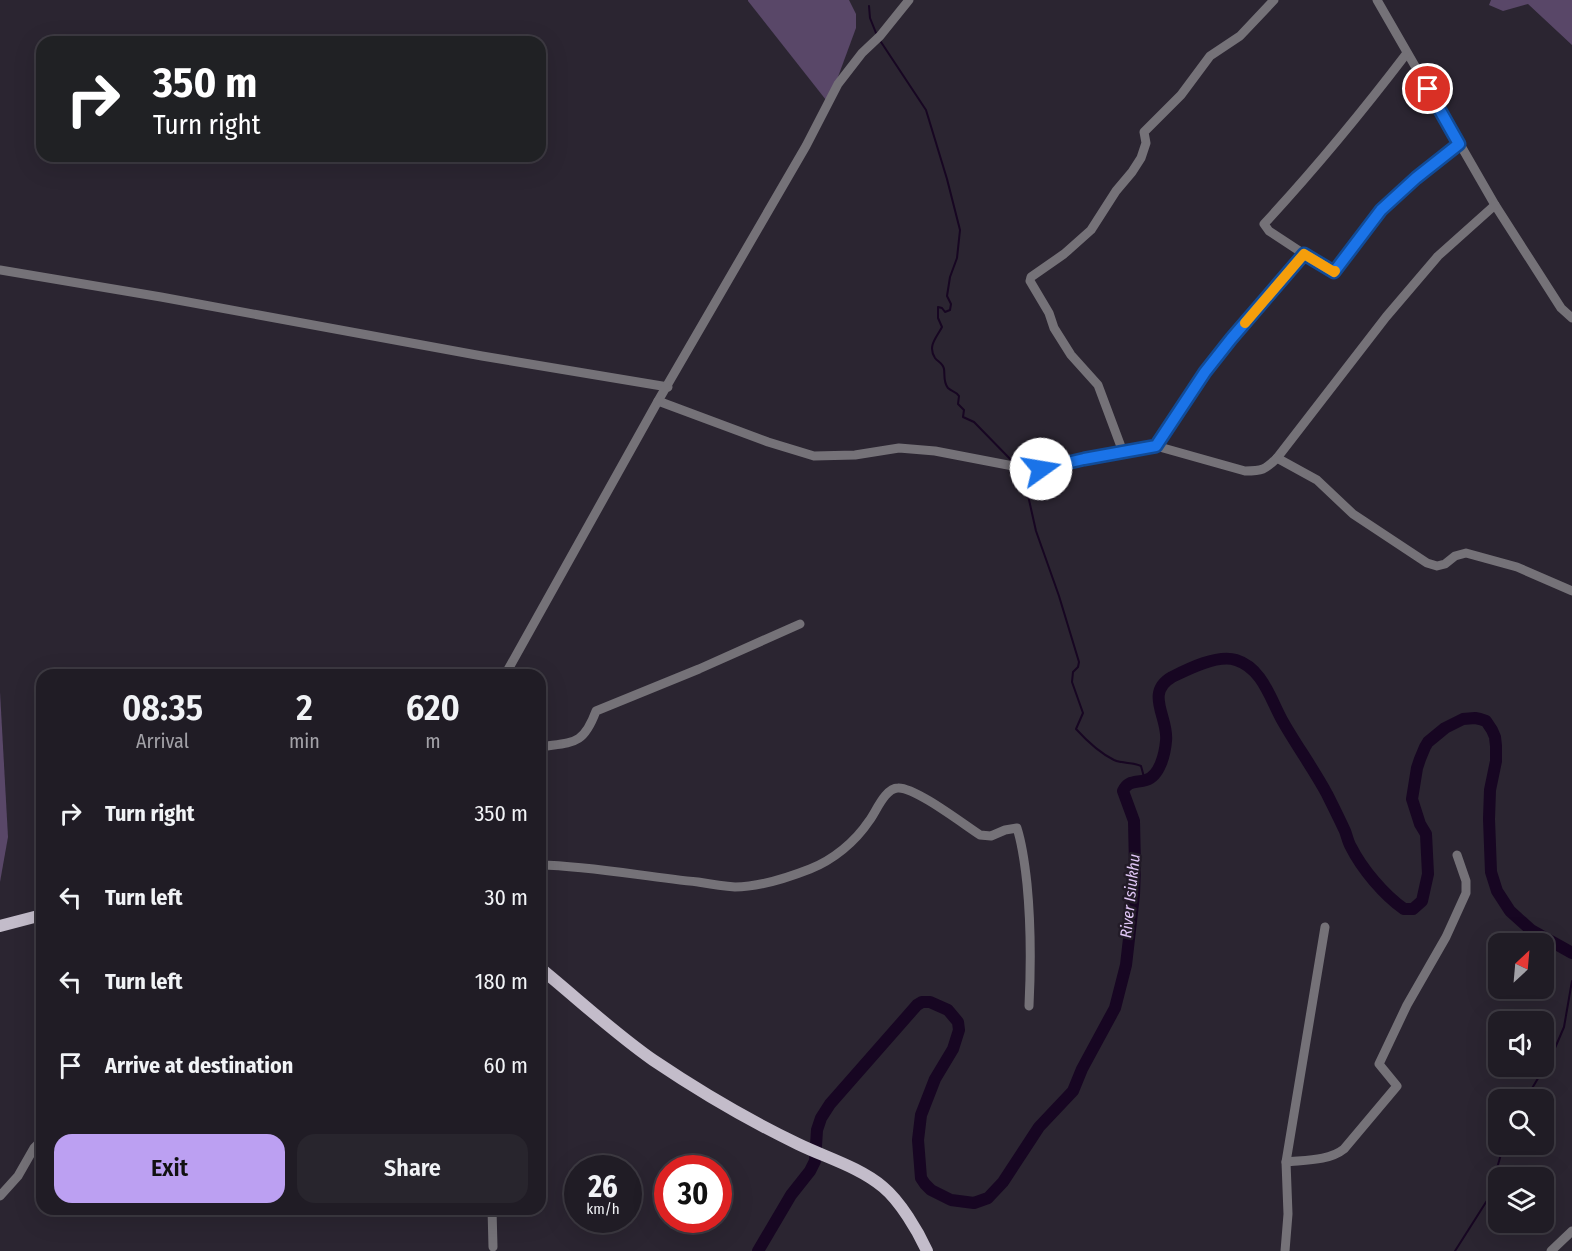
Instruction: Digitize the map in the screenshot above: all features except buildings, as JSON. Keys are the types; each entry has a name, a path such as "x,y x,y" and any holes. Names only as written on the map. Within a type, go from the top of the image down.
{"main road":[{"path":"0,926 36,917"},
{"path":"546,973 610,1028 653,1060 747,1119 864,1174 886,1190 905,1213 927,1251"}],"street":[{"path":"508,669 658,401 806,146 838,84 909,0"},
{"path":"1123,452 1098,385 1071,355 1054,328 1049,313 1030,281 1031,277 1064,254 1091,230 1141,158 1146,143 1144,132 1181,95 1210,56 1240,36 1274,0"},
{"path":"1377,0 1495,205 1561,308 1572,318"},
{"path":"1407,52 1346,132 1264,224 1269,231 1334,272 1381,210 1416,178 1459,144"},
{"path":"658,401 768,442 814,456 855,455 899,448 935,451 1029,469 1041,469 1156,446 1245,471 1260,471 1277,458 1386,316 1438,256 1495,205"},
{"path":"1156,446 1205,372 1304,254"},
{"path":"0,270 668,387"},
{"path":"1277,458 1317,480 1353,514 1427,563 1437,566 1445,564 1455,556 1466,553 1517,567 1572,591"},
{"path":"546,746 580,739 596,711 800,624"},
{"path":"546,865 579,866 634,875 735,886 774,881 820,866 839,853 869,822 890,790 904,788 980,835 991,836 1017,828 1023,845 1029,903 1031,954 1029,1006"},
{"path":"1286,1162 1338,1154 1397,1086 1379,1064 1407,1005 1446,937 1466,893 1466,881 1457,855"},
{"path":"1285,1251 1288,1214 1286,1162 1325,927"},
{"path":"0,1196 18,1176 36,1146"},
{"path":"492,1215 493,1247"},
{"path":"1551,1251 1572,1231"}],"shaded area":[{"path":"849,0 856,14 856,28 835,85 826,100 748,1"},
{"path":"1491,0 1572,0 1572,45 1528,4 1503,11 1489,5"},
{"path":"0,692 8,837 0,882"}],"waterway":[{"path":"869,6 870,18 876,33"},
{"path":"881,42 926,110 960,230 957,258 950,277 947,296 951,304 950,310 945,312 938,307 938,318 942,327 934,342 933,354 942,364 946,386 959,396 958,404 964,410 963,417 974,422 1015,464"},
{"path":"1018,469 1025,482 1036,531 1079,662 1073,672 1072,682 1083,713 1076,729 1109,757 1141,766 1147,780"},
{"name":"River Isiukhu","path":"758,1251 791,1195 815,1161 817,1130 830,1104 922,1002 930,1002 948,1010 958,1022 959,1030 953,1049 935,1079 921,1115 918,1140 921,1178 931,1190 951,1200 974,1203 988,1198 1003,1182 1039,1127 1073,1091 1082,1069 1115,1008 1126,965 1135,866 1134,821 1123,791 1130,783 1151,778 1161,764 1166,732 1159,698 1164,683 1203,663 1221,659 1236,660 1245,664 1259,677 1287,729 1327,794 1350,845 1367,873 1404,909 1413,909 1422,901 1428,874 1426,834 1420,824 1412,799 1417,768 1425,747 1445,728 1463,719 1475,718 1486,721 1495,737 1496,746 1489,819 1491,872 1497,891 1510,911 1531,930 1572,953"},
{"path":"1532,1089 1552,1055 1564,1027 1572,981"},
{"path":"1455,1251 1488,1199 1501,1155"}],"slow traffic":[{"path":"1245,323 1304,254 1335,271"}],"route":[{"path":"1041,469 1156,446 1205,372 1304,254 1334,272 1381,210 1416,178 1459,144 1428,89"}]}
